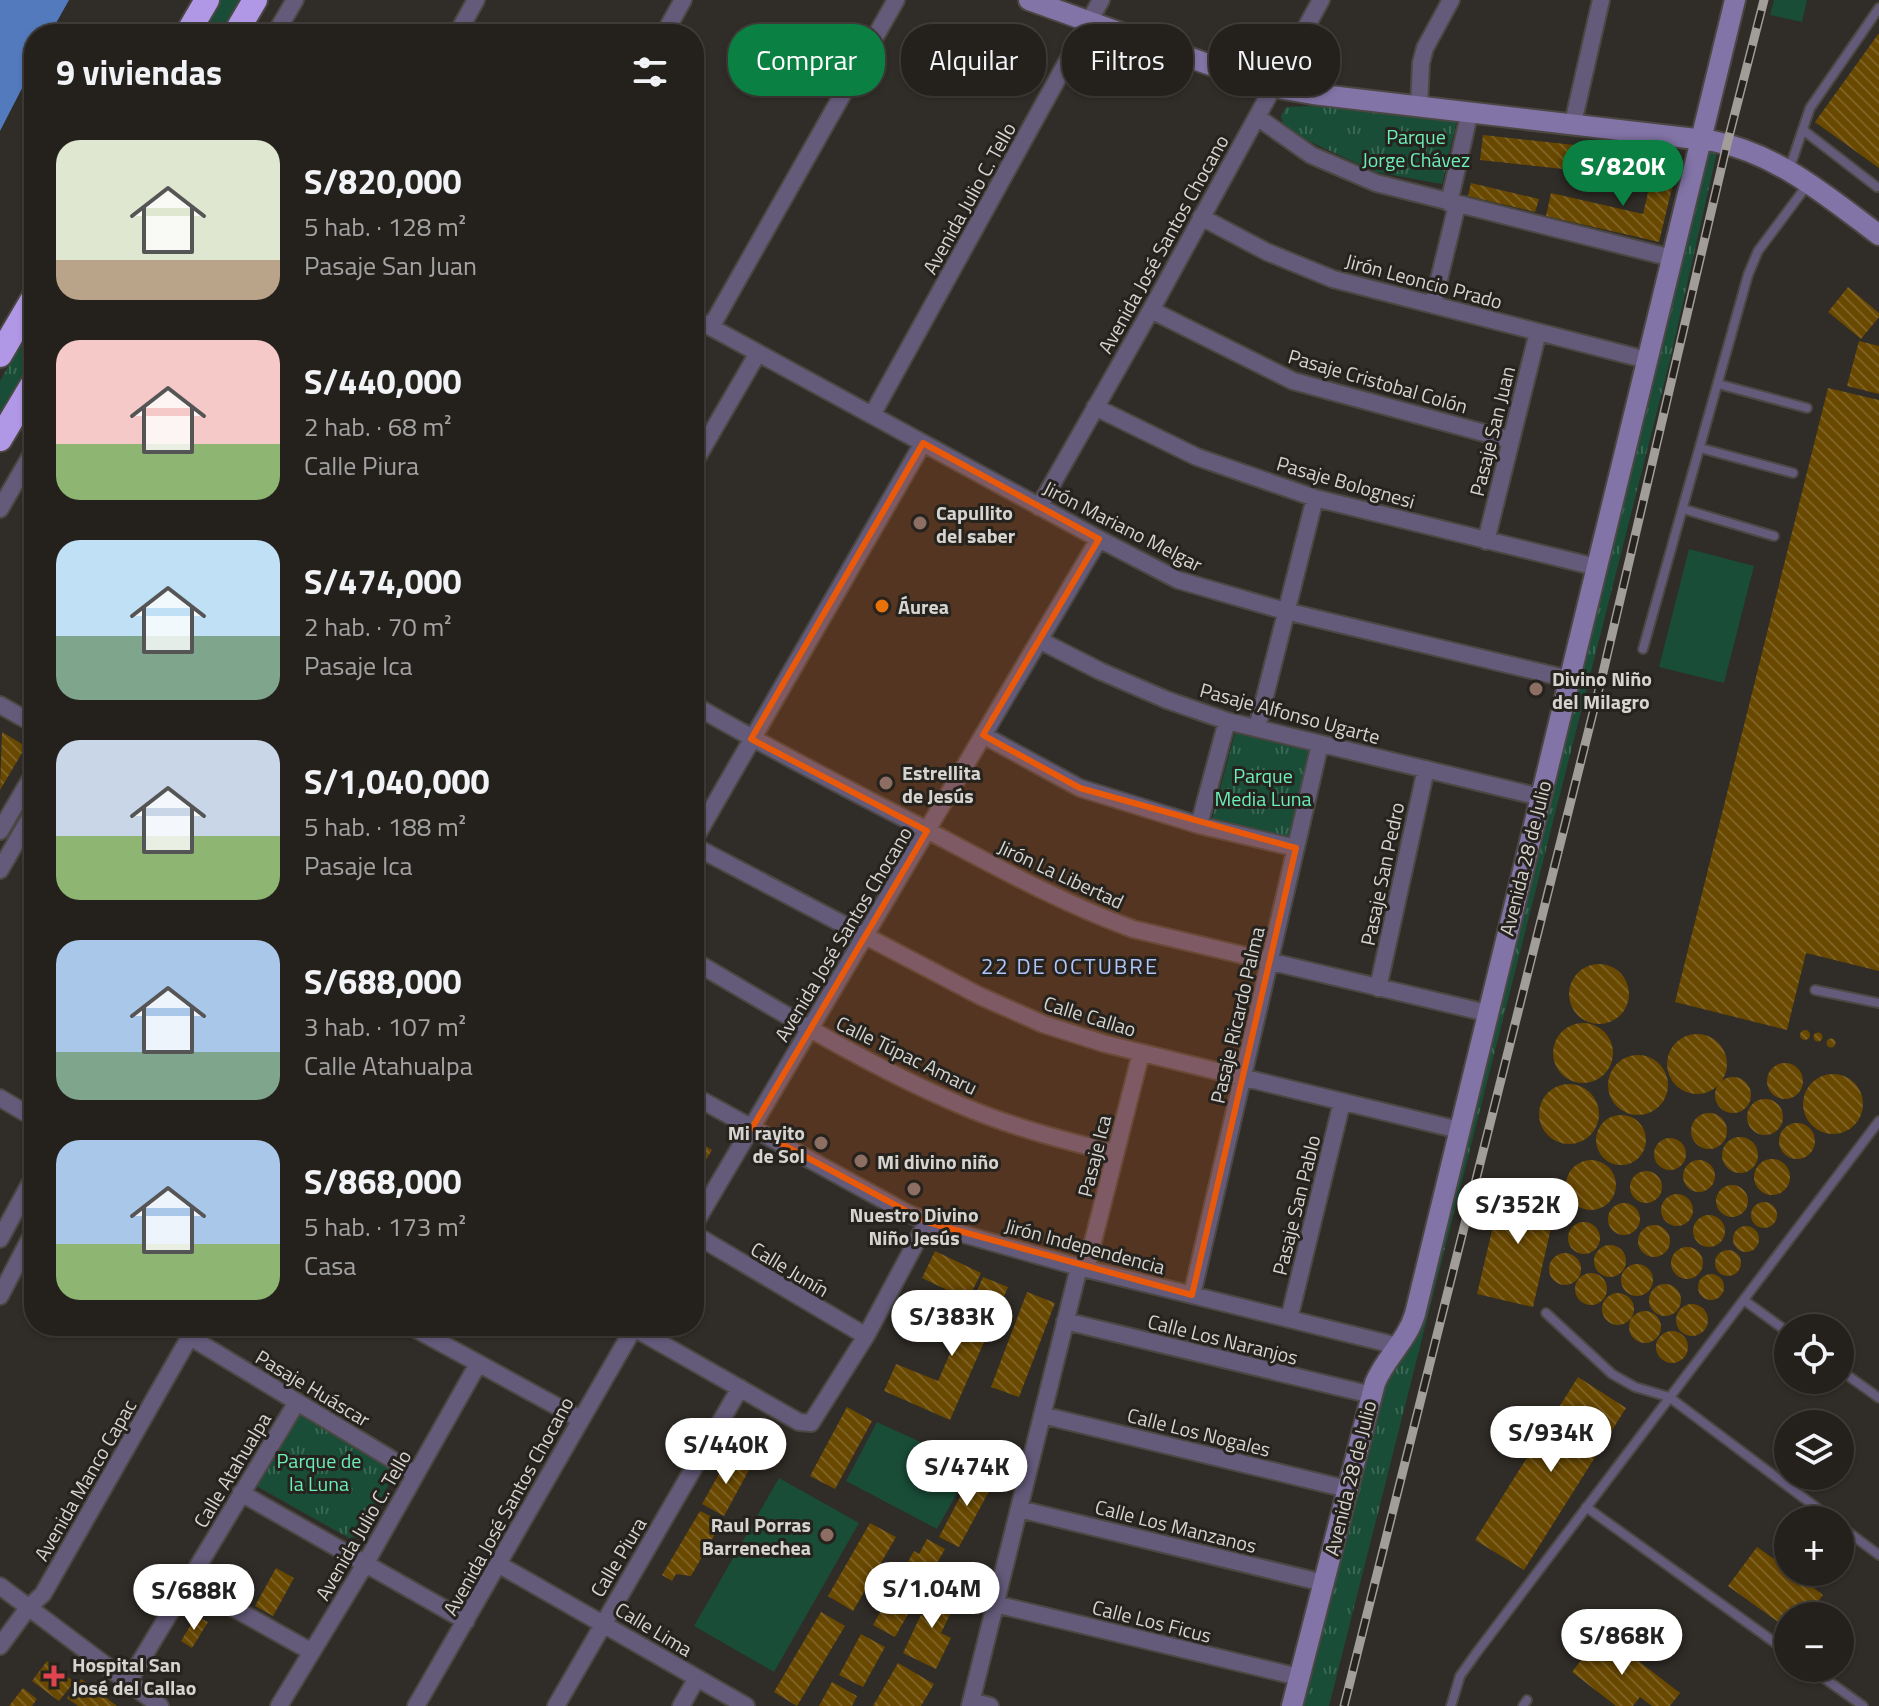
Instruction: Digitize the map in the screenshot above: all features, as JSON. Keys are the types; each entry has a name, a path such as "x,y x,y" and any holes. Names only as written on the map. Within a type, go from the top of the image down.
{"highway":[{"path":"193,24 207,0"},
{"path":"241,24 255,0"},
{"path":"0,355 24,314"},
{"path":"0,439 24,399"}],"street":[{"path":"281,24 295,0"},
{"path":"463,24 476,0"},
{"path":"670,24 683,0"},
{"path":"711,327 896,0"},
{"path":"1029,0 1209,65"},
{"name":"Avenida Julio C. Tello","path":"872,415 1101,0"},
{"name":"Avenida José Santos Chocano","path":"1307,24 1321,0"},
{"path":"1419,106 1421,63 1425,48 1451,0"},
{"path":"1573,123 1601,0"},
{"name":"Avenida 28 de Julio","path":"1292,1706 1379,1372 1411,1326 1415,1314 1735,0"},
{"name":"Avenida José Santos Chocano","path":"1039,507 1268,96"},
{"path":"1340,96 1727,144 1758,154 1789,170 1879,235"},
{"path":"1433,304 1470,111"},
{"path":"1257,117 1293,144 1333,166 1376,183 1672,258"},
{"name":"Jirón Leoncio Prado","path":"1201,217 1300,267 1333,279 1647,360"},
{"name":"Pasaje Cristobal Colón","path":"1151,310 1293,381 1510,440"},
{"name":"Jirón Mariano Melgar","path":"704,323 1178,580 1285,611 1569,679"},
{"name":"Pasaje San Juan","path":"1486,541 1538,332"},
{"path":"704,446 758,353"},
{"name":"Pasaje Bolognesi","path":"1095,407 1197,457 1315,498 1596,567"},
{"path":"704,825 923,443"},
{"path":"0,509 24,467"},
{"path":"1257,728 1315,498"},
{"name":"Avenida José Santos Chocano","path":"704,1208 1099,539"},
{"name":"Pasaje Alfonso Ugarte","path":"1039,640 1126,683 1227,721 1540,797"},
{"path":"0,705 24,718"},
{"name":"Jirón La Libertad","path":"704,711 751,739 1008,874 1094,915 1133,929 1487,1013"},
{"path":"1199,825 1227,721"},
{"path":"983,735 1080,788 1199,825 1296,848"},
{"name":"Pasaje Ricardo Palma","path":"1192,1295 1320,744"},
{"name":"Pasaje San Pedro","path":"1378,988 1426,769"},
{"path":"0,831 24,790"},
{"path":"0,870 24,828"},
{"name":"Calle Callao","path":"704,849 864,937 1043,1024 1141,1053 1459,1130"},
{"name":"Calle Túpac Amaru","path":"704,967 885,1070 959,1105 1032,1132 1115,1153"},
{"name":"Pasaje Ica","path":"970,1704 1065,1321 1141,1053"},
{"path":"0,1098 24,1112"},
{"name":"Jirón Independencia","path":"704,1102 927,1222 1082,1268 1398,1346"},
{"name":"Pasaje San Pablo","path":"1289,1319 1342,1102"},
{"path":"0,1239 24,1195"},
{"path":"650,1336 799,1422 811,1423 866,1336 927,1222"},
{"name":"Calle Junín","path":"704,1240 866,1336"},
{"path":"0,1296 24,1250"},
{"name":"Calle Los Naranjos","path":"1065,1321 1372,1395"},
{"name":"Avenida Manco Capac","path":"0,1646 28,1608 43,1594 190,1336"},
{"name":"Pasaje Huáscar","path":"200,1336 297,1402 416,1474"},
{"path":"430,1336 580,1419"},
{"name":"Avenida José Santos Chocano","path":"416,1706 629,1336"},
{"name":"Avenida Julio C. Tello","path":"279,1706 364,1566 478,1364"},
{"name":"Calle Piura","path":"556,1706 740,1388"},
{"name":"Calle Atahualpa","path":"128,1682 297,1402"},
{"name":"Calle Los Nogales","path":"1042,1415 1347,1489"},
{"path":"241,1493 364,1566 466,1621"},
{"name":"Calle Los Manzanos","path":"1019,1509 1324,1583"},
{"name":"Calle Lima","path":"498,1564 746,1706"},
{"path":"187,1582 312,1652"},
{"path":"0,1586 160,1706"},
{"name":"Calle Los Ficus","path":"995,1604 1299,1677"},
{"path":"681,1706 697,1678"},
{"path":"970,1704 990,1706"}],"lane":[{"path":"1789,170 1817,96 1879,8"},
{"path":"1803,130 1877,187"},
{"path":"1643,649 1748,275 1758,251 1809,183"},
{"path":"1718,384 1807,408"},
{"path":"1700,448 1793,473"},
{"path":"1683,509 1774,536"},
{"path":"1815,990 1879,1003"},
{"path":"1451,1706 1460,1676 1879,1121"},
{"path":"1745,1301 1774,1322"},
{"path":"1546,1313 1612,1374 1635,1387 1669,1397 1814,1506"},
{"path":"1854,1380 1879,1398"},
{"path":"1586,1507 1774,1642"},
{"path":"1854,1536 1879,1555"},
{"path":"1830,1682 1863,1706"}],"highlighted area":[{"path":"923,443 1099,539 983,735 1080,788 1296,848 1192,1295 927,1222 752,1128 927,831 751,739"}],"green space":[{"path":"218,0 244,0 230,24 204,24"},
{"path":"1774,0 1807,0 1802,22 1770,15"},
{"name":"Parque Jorge Chávez","path":"1312,106 1457,120 1442,184 1376,172 1304,139 1283,125 1281,116 1286,107"},
{"path":"1709,150 1717,152 1670,360 1329,1706 1296,1706 1383,1374 1407,1337 1525,871 1594,621"},
{"path":"24,339 24,380 0,421 0,381"},
{"path":"1689,549 1754,566 1724,683 1659,667"},
{"name":"Parque Media Luna","path":"1235,733 1315,752 1292,841 1212,819"},
{"name":"Parque de la Luna","path":"301,1412 391,1465 394,1475 360,1536 349,1538 258,1487 258,1476 293,1414"},
{"path":"877,1422 972,1466 937,1529 846,1481"},
{"path":"779,1478 859,1523 774,1672 694,1626"}],"water":[{"path":"0,0 69,0 56,24 24,24 24,84 0,131"}],"building":[{"path":"1879,33 1879,168 1815,122"},
{"path":"1483,135 1583,146 1581,171 1480,160"},
{"path":"1656,158 1678,163 1659,242 1546,216 1551,193 1643,214"},
{"path":"1471,183 1539,199 1535,212 1468,196"},
{"path":"1848,287 1879,313 1861,339 1828,312"},
{"path":"1859,341 1879,346 1879,394 1847,386"},
{"path":"1828,388 1879,400 1879,971 1806,953 1787,1030 1675,1002"},
{"path":"2,732 22,744 22,753 0,790"},
{"path":"1599,964 1620,973 1629,994 1620,1015 1599,1024 1578,1015 1569,994 1578,973"},
{"path":"1583,1023 1604,1032 1613,1053 1604,1074 1583,1083 1562,1074 1553,1053 1562,1032"},
{"path":"1805,1030 1810,1035 1805,1040 1800,1035"},
{"path":"1818,1032 1823,1037 1818,1042 1813,1037"},
{"path":"1697,1034 1718,1043 1727,1064 1718,1085 1697,1094 1676,1085 1667,1064 1676,1043"},
{"path":"1831,1039 1835,1043 1831,1047 1827,1043"},
{"path":"1638,1055 1659,1064 1668,1085 1659,1106 1638,1115 1617,1106 1608,1085 1617,1064"},
{"path":"1785,1063 1798,1068 1803,1081 1798,1094 1785,1099 1772,1094 1767,1081 1772,1068"},
{"path":"1833,1074 1854,1083 1863,1104 1854,1125 1833,1134 1812,1125 1803,1104 1812,1083"},
{"path":"1733,1077 1746,1082 1751,1095 1746,1108 1733,1113 1720,1108 1715,1095 1720,1082"},
{"path":"1569,1084 1590,1093 1599,1114 1590,1135 1569,1144 1548,1135 1539,1114 1548,1093"},
{"path":"1765,1099 1778,1104 1783,1117 1778,1130 1765,1135 1752,1130 1747,1117 1752,1104"},
{"path":"1709,1113 1722,1118 1727,1131 1722,1144 1709,1149 1696,1144 1691,1131 1696,1118"},
{"path":"1621,1115 1639,1122 1646,1140 1639,1158 1621,1165 1603,1158 1596,1140 1603,1122"},
{"path":"1797,1123 1810,1128 1815,1141 1810,1154 1797,1159 1784,1154 1779,1141 1784,1128"},
{"path":"1740,1137 1753,1142 1758,1155 1753,1168 1740,1173 1727,1168 1722,1155 1727,1142"},
{"path":"1670,1138 1681,1143 1686,1154 1681,1165 1670,1170 1659,1165 1654,1154 1659,1143"},
{"path":"704,1145 712,1150 704,1163"},
{"path":"1772,1159 1785,1164 1790,1177 1785,1190 1772,1195 1759,1190 1754,1177 1759,1164"},
{"path":"1591,1160 1609,1167 1616,1185 1609,1203 1591,1210 1573,1203 1566,1185 1573,1167"},
{"path":"1699,1160 1710,1165 1715,1176 1710,1187 1699,1192 1688,1187 1683,1176 1688,1165"},
{"path":"1646,1171 1657,1176 1662,1187 1657,1198 1646,1203 1635,1198 1630,1187 1635,1176"},
{"path":"1503,1184 1558,1197 1533,1307 1477,1294"},
{"path":"1732,1185 1743,1190 1748,1201 1743,1212 1732,1217 1721,1212 1716,1201 1721,1190"},
{"path":"1677,1194 1688,1199 1693,1210 1688,1221 1677,1226 1666,1221 1661,1210 1666,1199"},
{"path":"1764,1202 1773,1206 1777,1215 1773,1224 1764,1228 1755,1224 1751,1215 1755,1206"},
{"path":"1624,1203 1635,1208 1640,1219 1635,1230 1624,1235 1613,1230 1608,1219 1613,1208"},
{"path":"1709,1215 1720,1220 1725,1231 1720,1242 1709,1247 1698,1242 1693,1231 1698,1220"},
{"path":"1584,1222 1595,1227 1600,1238 1595,1249 1584,1254 1573,1249 1568,1238 1573,1227"},
{"path":"1654,1225 1665,1230 1670,1241 1665,1252 1654,1257 1643,1252 1638,1241 1643,1230"},
{"path":"1746,1226 1755,1230 1759,1239 1755,1248 1746,1252 1737,1248 1733,1239 1737,1230"},
{"path":"1610,1245 1621,1250 1626,1261 1621,1272 1610,1277 1599,1272 1594,1261 1599,1250"},
{"path":"1687,1247 1698,1252 1703,1263 1698,1274 1687,1279 1676,1274 1671,1263 1676,1252"},
{"path":"1728,1250 1737,1254 1741,1263 1737,1272 1728,1276 1719,1272 1715,1263 1719,1254"},
{"path":"935,1251 981,1273 968,1300 922,1278"},
{"path":"1565,1253 1576,1258 1581,1269 1576,1280 1565,1285 1554,1280 1549,1269 1554,1258"},
{"path":"1637,1264 1648,1269 1653,1280 1648,1291 1637,1296 1626,1291 1621,1280 1626,1269"},
{"path":"1591,1273 1602,1278 1607,1289 1602,1300 1591,1305 1580,1300 1575,1289 1580,1278"},
{"path":"1711,1274 1720,1278 1724,1287 1720,1296 1711,1300 1702,1296 1698,1287 1702,1278"},
{"path":"983,1277 1008,1287 950,1420 884,1391 896,1364 938,1381"},
{"path":"1665,1284 1676,1289 1681,1300 1676,1311 1665,1316 1654,1311 1649,1300 1654,1289"},
{"path":"1027,1292 1055,1303 1019,1397 991,1387"},
{"path":"1618,1293 1629,1298 1634,1309 1629,1320 1618,1325 1607,1320 1602,1309 1607,1298"},
{"path":"1692,1304 1703,1309 1708,1320 1703,1331 1692,1336 1681,1331 1676,1320 1681,1309"},
{"path":"1645,1311 1656,1316 1661,1327 1656,1338 1645,1343 1634,1338 1629,1327 1634,1316"},
{"path":"1672,1331 1683,1336 1688,1347 1683,1358 1672,1363 1661,1358 1656,1347 1661,1336"},
{"path":"1578,1377 1626,1408 1524,1570 1475,1540"},
{"path":"847,1407 872,1421 835,1489 810,1476"},
{"path":"729,1456 750,1468 724,1516 702,1504"},
{"path":"975,1469 995,1480 959,1547 939,1537"},
{"path":"700,1511 722,1522 691,1576 676,1574 672,1581 662,1575"},
{"path":"870,1523 896,1537 853,1611 828,1596"},
{"path":"927,1539 945,1549 895,1637 873,1625 914,1551 919,1554"},
{"path":"1757,1547 1774,1559 1774,1586 1811,1586 1823,1595 1818,1602 1774,1602 1774,1619 1728,1586"},
{"path":"276,1568 294,1578 273,1616 255,1606"},
{"path":"934,1587 958,1598 941,1633 951,1638 936,1669 903,1653"},
{"path":"821,1612 845,1626 797,1706 774,1692"},
{"path":"196,1616 208,1622 192,1648 181,1641"},
{"path":"1602,1633 1680,1693 1670,1706 1652,1706 1640,1697 1633,1706 1616,1706 1572,1672"},
{"path":"861,1634 885,1647 863,1687 839,1675"},
{"path":"47,1661 74,1682 59,1701 32,1681"},
{"path":"898,1663 934,1684 921,1706 873,1706"},
{"path":"81,1679 117,1706 78,1706 67,1698"},
{"path":"832,1682 857,1696 852,1706 819,1706"},
{"path":"23,1688 37,1699 32,1706 9,1706"}],"railway":[{"path":"1344,1706 1602,677 1727,144 1764,0"}],"place":[{"name":"Capullito del saber","path":"920,523"},
{"name":"Áurea","path":"882,606"},
{"name":"Divino Niño del Milagro","path":"1536,689"},
{"name":"Estrellita de Jesús","path":"886,783"},
{"name":"Mi rayito de Sol","path":"821,1143"},
{"name":"Mi divino niño","path":"861,1161"},
{"name":"Nuestro Divino Niño Jesús","path":"914,1189"},
{"name":"Raul Porras Barrenechea","path":"827,1535"},
{"name":"Hospital San José del Callao","path":"54,1676"}],"district":[{"name":"22 DE OCTUBRE","path":"1070,966"}]}
